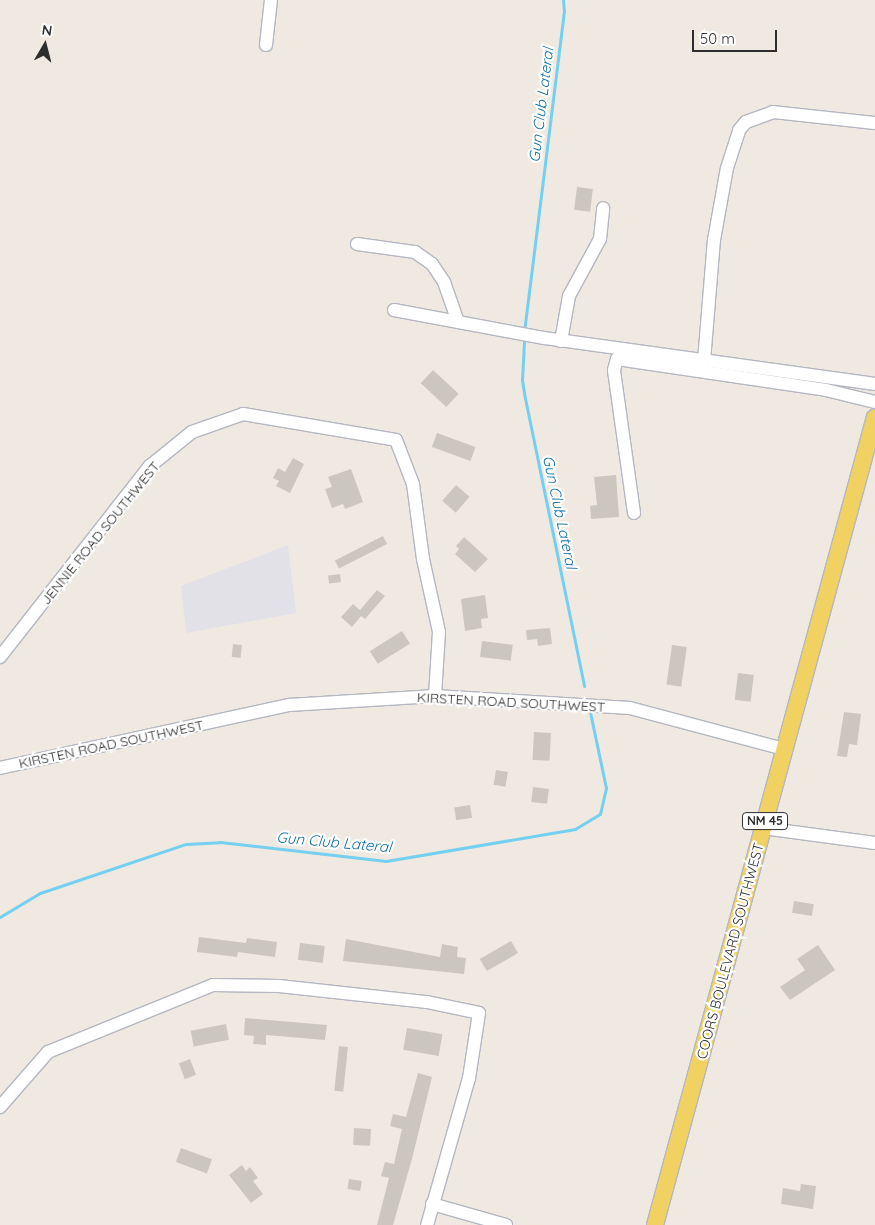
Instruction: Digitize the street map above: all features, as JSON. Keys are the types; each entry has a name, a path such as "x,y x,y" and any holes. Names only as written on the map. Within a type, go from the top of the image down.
{"main road":[{"name":"COORS BOULEVARD SOUTHWEST","path":"655,1225 875,417"}],"street":[{"path":"266,45 272,0"},
{"path":"704,361 714,240 727,168 739,130 746,122 773,112 875,123"},
{"path":"561,340 569,296 600,239 603,208"},
{"path":"357,244 415,252 432,264 444,282 458,322"},
{"path":"394,310 561,340 875,384"},
{"path":"634,512 614,370 617,360 826,390 875,402"},
{"name":"JENNIE ROAD SOUTHWEST","path":"0,657 150,466 192,432 243,414 396,440 413,484 423,559 440,632 435,696"},
{"name":"KIRSTEN ROAD SOUTHWEST","path":"0,768 289,705 435,696 630,708 784,749"},
{"path":"763,828 875,843"},
{"path":"0,1107 48,1052 213,985 289,987 427,1002 479,1013 469,1078 426,1225"},
{"path":"432,1204 506,1225"}],"shaded area":[{"path":"288,545 296,613 186,633 181,586"}],"building":[{"path":"577,187 593,189 590,212 574,210"},
{"path":"433,370 459,394 446,407 421,383"},
{"path":"437,433 476,447 470,461 432,447"},
{"path":"293,458 304,464 290,493 276,486 279,481 273,478 278,468 285,472"},
{"path":"351,469 363,502 345,509 343,504 332,508 325,489 332,487 328,477"},
{"path":"616,475 619,517 591,519 590,506 597,505 594,477"},
{"path":"456,485 470,497 456,513 442,501"},
{"path":"383,536 387,544 339,569 335,561"},
{"path":"464,537 488,559 475,572 455,554 459,549 456,546"},
{"path":"340,574 341,582 329,583 328,575"},
{"path":"377,590 385,596 365,619 361,616 352,627 341,617 353,604 360,610"},
{"path":"485,595 488,618 481,619 482,628 465,631 461,599"},
{"path":"550,628 552,644 538,646 537,639 527,640 526,630"},
{"path":"402,631 410,644 378,664 370,651"},
{"path":"482,641 513,645 511,661 480,657"},
{"path":"233,644 242,645 241,658 232,657"},
{"path":"672,645 687,647 681,687 666,685"},
{"path":"738,673 754,675 751,702 735,700"},
{"path":"844,712 861,714 857,745 849,744 847,757 837,756"},
{"path":"534,732 551,733 550,761 533,760"},
{"path":"496,770 508,772 506,787 494,785"},
{"path":"533,787 549,789 547,804 531,802"},
{"path":"470,805 472,818 456,820 454,808"},
{"path":"794,901 814,904 812,916 792,913"},
{"path":"199,937 246,943 247,938 277,942 275,957 238,952 237,957 197,952"},
{"path":"346,939 440,957 442,944 458,947 457,957 466,958 464,974 343,961"},
{"path":"511,941 518,953 487,971 480,959"},
{"path":"300,943 325,946 323,963 298,960"},
{"path":"818,945 835,970 790,1000 780,987 805,970 797,959"},
{"path":"245,1018 327,1025 325,1040 266,1035 266,1045 253,1044 254,1036 244,1035"},
{"path":"226,1024 229,1040 194,1047 191,1031"},
{"path":"407,1028 442,1034 439,1056 403,1050"},
{"path":"339,1046 348,1047 343,1092 334,1091"},
{"path":"190,1059 196,1075 185,1079 179,1063"},
{"path":"418,1073 432,1077 412,1159 393,1225 377,1225 389,1178 381,1176 385,1162 394,1164 402,1129 390,1126 393,1114 406,1117"},
{"path":"354,1128 371,1129 370,1146 353,1145"},
{"path":"181,1148 212,1159 207,1173 176,1162"},
{"path":"242,1165 246,1171 250,1167 258,1178 253,1181 263,1194 251,1203 229,1175"},
{"path":"349,1179 362,1181 360,1191 347,1189"},
{"path":"801,1184 816,1186 813,1209 781,1204 783,1188 800,1191"}],"waterway":[{"name":"Gun Club Lateral","path":"524,332 564,11 563,0"},
{"name":"Gun Club Lateral","path":"524,342 522,380 525,398 584,686"},
{"name":"Gun Club Lateral","path":"0,917 40,893 186,844 220,842 386,861 575,829 600,814 606,788 590,712"}]}
